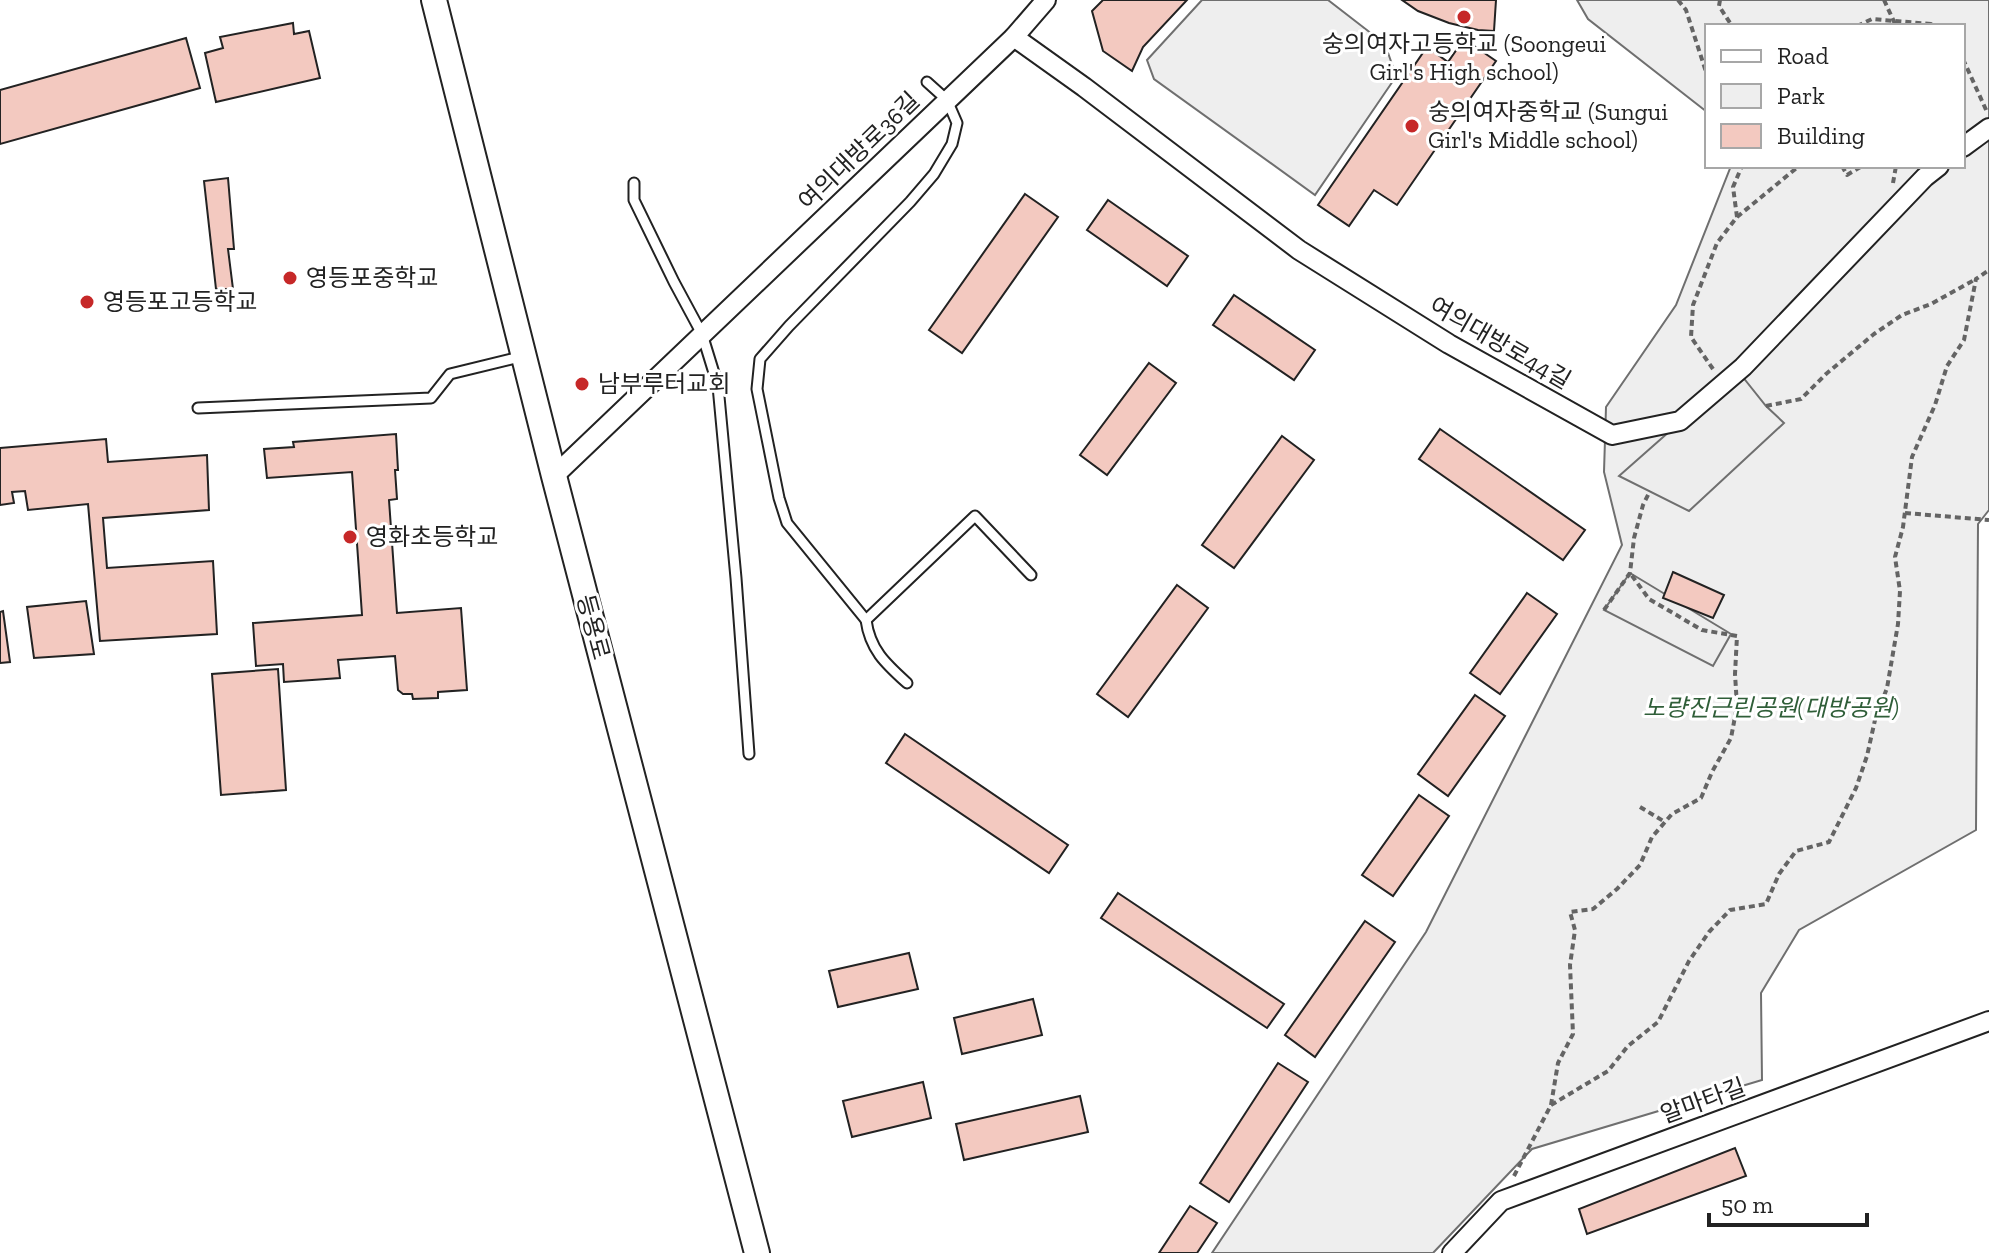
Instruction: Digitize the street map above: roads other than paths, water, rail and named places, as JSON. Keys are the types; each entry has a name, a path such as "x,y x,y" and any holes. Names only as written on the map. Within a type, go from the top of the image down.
{"street":[{"name":"등용로","path":"434,0 554,476 757,1253"},
{"name":"여의대방로36길","path":"554,476 1014,37 1046,0"},
{"name":"여의대방로44길","path":"1014,37 1299,250 1449,344 1612,435 1680,421 1743,367 1936,168"},
{"path":"1965,146 1989,128"},
{"name":"알마타길","path":"1452,1253 1501,1201 1989,1021"}],"lane":[{"path":"907,683 884,661 868,637 866,620 787,523 757,389 760,359 899,214 934,174 952,144 957,123 947,100 927,82"},
{"path":"634,183 634,200 702,334 718,386 749,754"},
{"path":"198,408 431,398 450,374 524,356"},
{"path":"866,620 975,516 1031,575"}],"place":[{"name":"숭의여자고등학교 (Soongeui Girl's High school)","path":"1464,17"},
{"name":"숭의여자중학교 (Sungui Girl's Middle school)","path":"1412,126"},
{"name":"영등포중학교","path":"290,278"},
{"name":"영등포고등학교","path":"87,302"},
{"name":"남부루터교회","path":"582,384"},
{"name":"영화초등학교","path":"350,537"}],"park label":[{"name":"노량진근린공원(대방공원)","path":"1771,708"}]}
